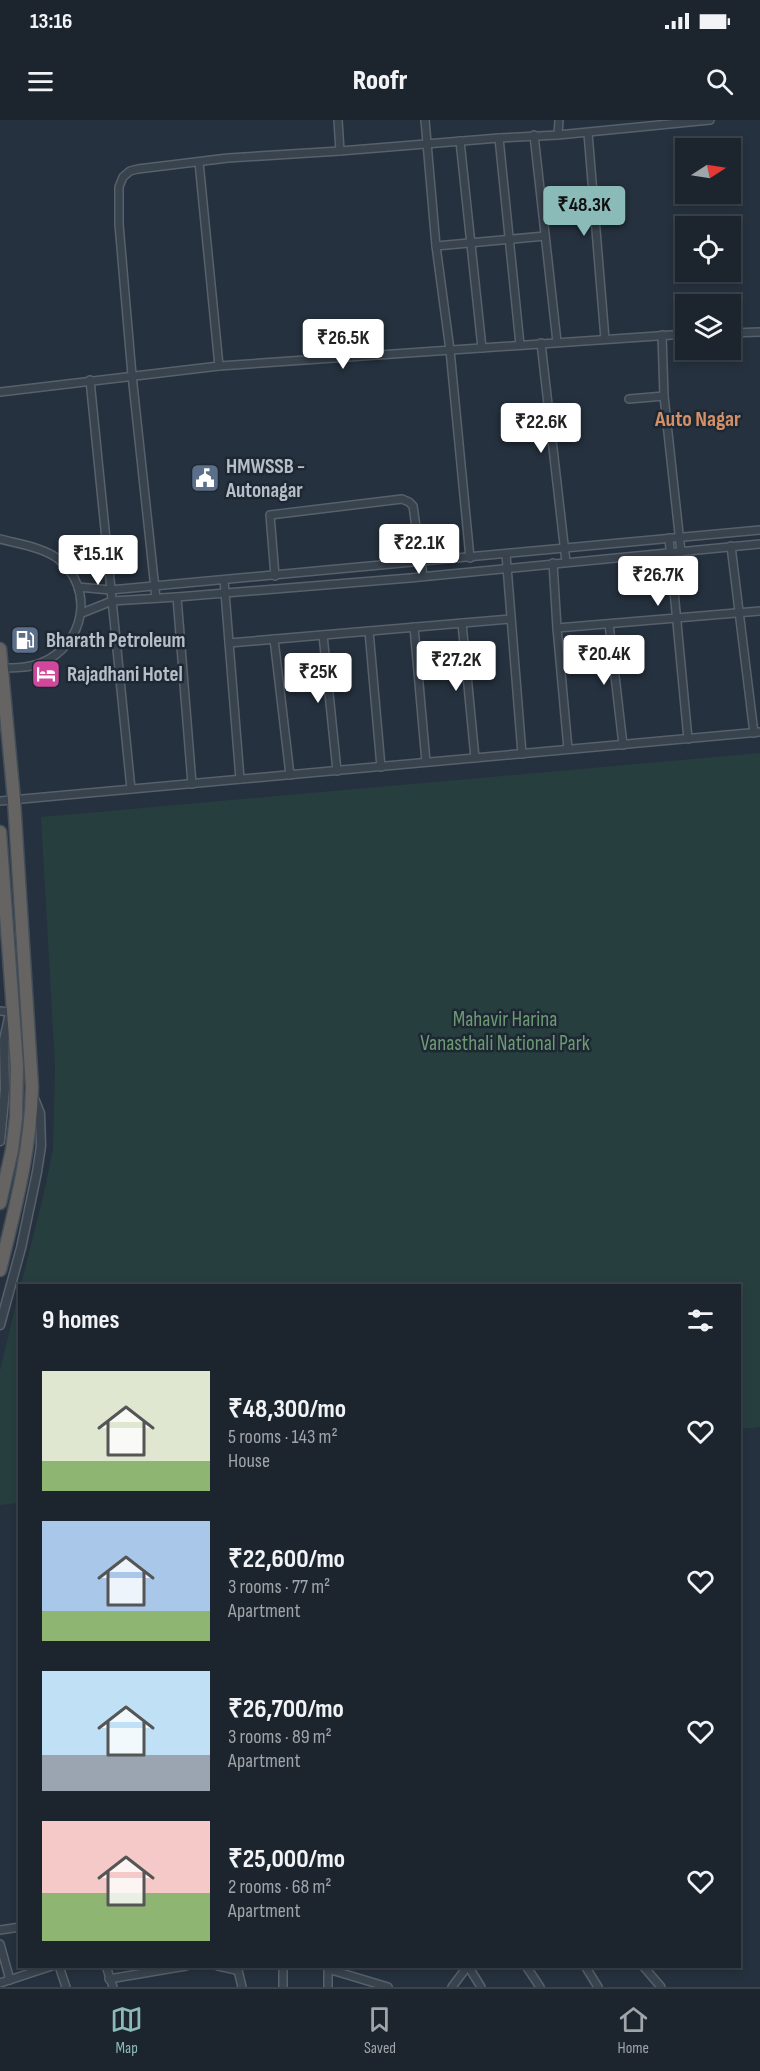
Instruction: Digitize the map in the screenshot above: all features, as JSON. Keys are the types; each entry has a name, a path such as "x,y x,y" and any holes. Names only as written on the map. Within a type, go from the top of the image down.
{"highway":[{"path":"0,649 14,800 32,1093 32,1119 28,1146 0,1270"},
{"path":"0,832 8,1010 17,1066 16,1118 0,1203"}],"street":[{"path":"338,120 340,151"},
{"path":"425,120 436,246 450,350 470,558"},
{"path":"558,135 559,120"},
{"path":"156,597 132,375 119,225 119,187 123,177 130,171 138,169 228,158 588,133 661,122 710,120"},
{"path":"588,133 605,339"},
{"path":"534,135 557,342"},
{"path":"498,138 520,345"},
{"path":"460,141 482,348"},
{"path":"199,162 219,366"},
{"path":"436,246 545,236"},
{"path":"741,333 760,332"},
{"path":"0,392 219,366 675,334"},
{"path":"662,335 664,396 681,552"},
{"path":"541,343 566,562"},
{"path":"90,380 131,789"},
{"path":"629,399 664,396"},
{"path":"275,576 270,515 402,499 413,506 423,576"},
{"path":"78,586 110,590 760,530"},
{"path":"669,538 688,740"},
{"path":"0,539 35,548 56,558 70,572 78,586 82,600 82,613 72,639 59,652 41,663 15,669 1,668"},
{"path":"82,613 111,601 423,576 760,544"},
{"path":"0,801 757,733 731,546"},
{"path":"506,554 522,754"},
{"path":"553,563 568,749"},
{"path":"224,580 240,779"},
{"path":"177,597 192,784"},
{"path":"557,628 760,611"},
{"path":"230,643 511,619"},
{"path":"462,623 475,758"},
{"path":"609,624 623,745"},
{"path":"414,627 426,762"},
{"path":"369,631 381,767"},
{"path":"323,635 337,771"},
{"path":"274,639 290,775"},
{"path":"0,1141 5,1089 4,1040 8,1010"},
{"path":"0,1325 21,1248 41,1146 40,1113 32,1093"},
{"path":"0,1930 18,1927"},
{"path":"0,1944 10,1980"},
{"path":"0,1983 46,1968"},
{"path":"60,1968 66,1987"},
{"path":"106,1968 113,1987"},
{"path":"110,1979 140,1970 163,1968"},
{"path":"236,1968 242,1987"},
{"path":"283,1968 283,1987"},
{"path":"328,1987 328,1968 388,1987"},
{"path":"452,1987 466,1968"},
{"path":"468,1968 481,1987"},
{"path":"527,1968 540,1987"},
{"path":"586,1968 598,1987"},
{"path":"645,1968 661,1987"}],"green space":[{"name":"Mahavir Harina Vanasthali National Park","path":"760,753 760,1427 741,1429 741,1284 21,1284 53,1149 55,1066 41,817"},
{"path":"18,1295 18,1503 0,1505 0,1371"}],"place":[{"name":"HMWSSB - Autonagar","path":"205,478"},
{"name":"Bharath Petroleum","path":"25,640"},
{"name":"Rajadhani Hotel","path":"46,674"}],"district":[{"name":"Auto Nagar","path":"698,419"}]}
